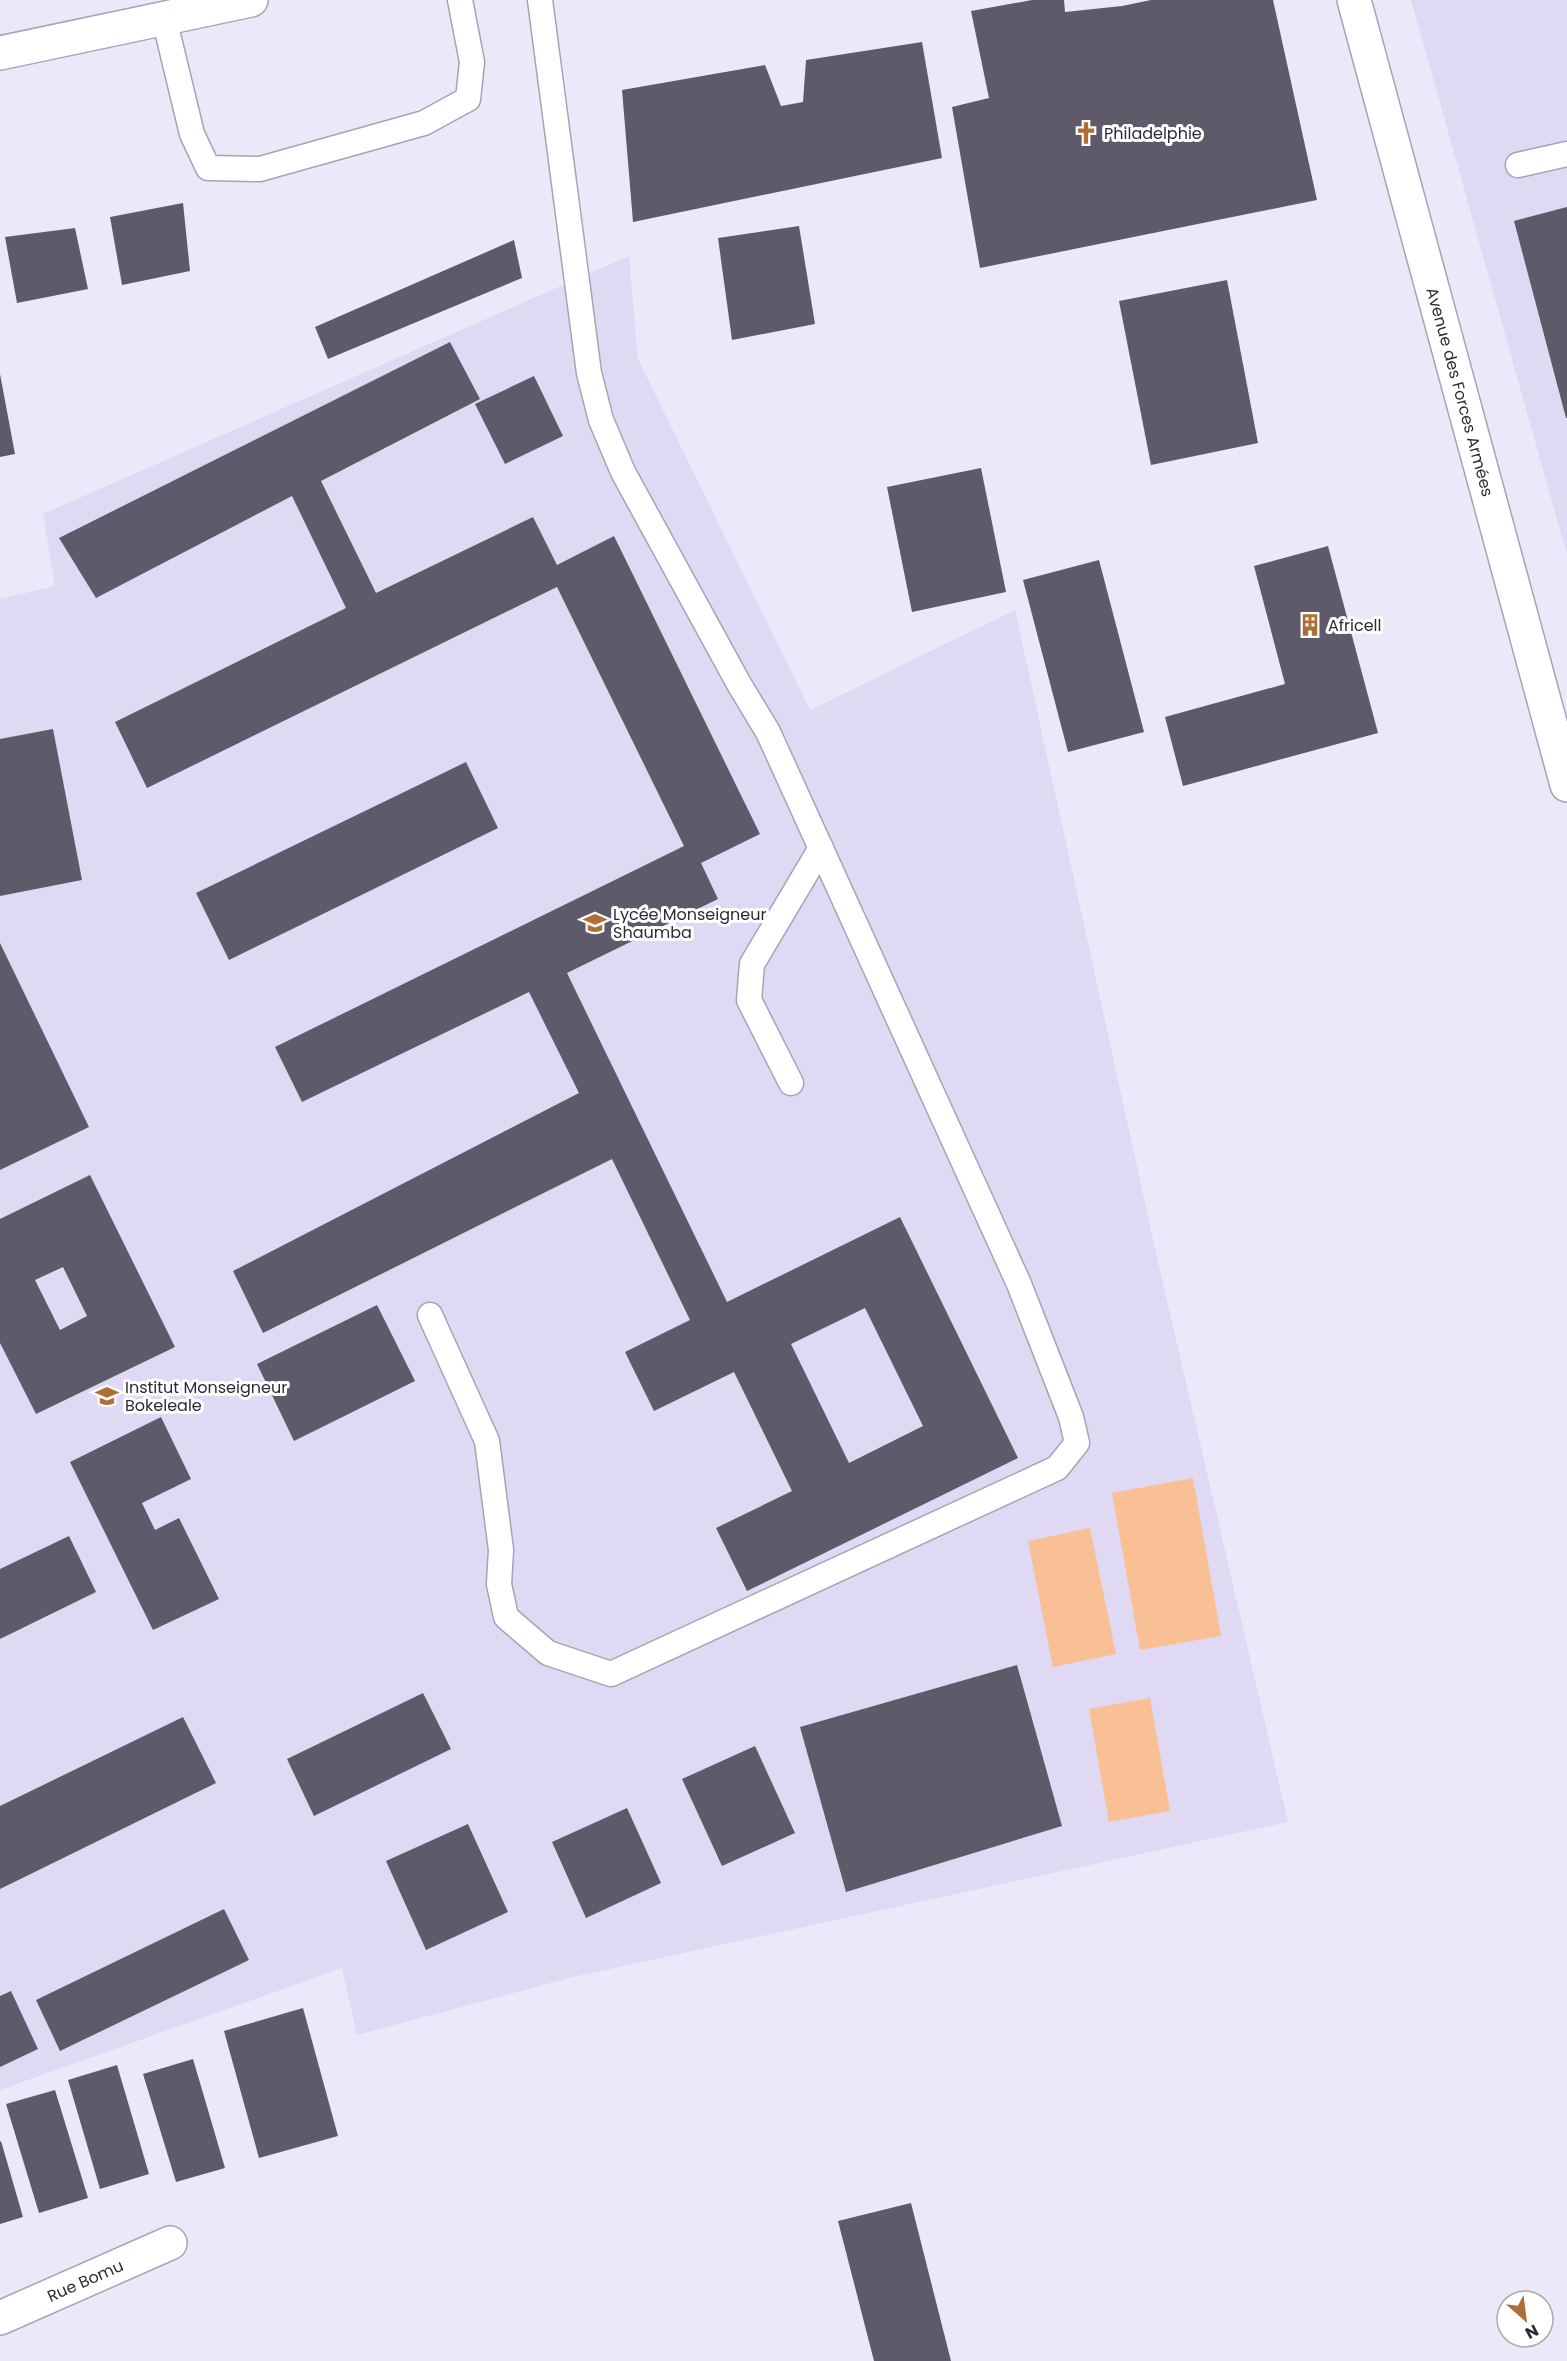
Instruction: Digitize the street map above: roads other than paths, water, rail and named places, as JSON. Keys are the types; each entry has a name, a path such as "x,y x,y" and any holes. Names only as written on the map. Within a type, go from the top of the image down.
{"street":[{"path":"0,53 251,0"},
{"name":"Avenue des Forces Armées","path":"1354,0 1567,784"},
{"name":"Rue Bomu","path":"0,2318 170,2243"}],"lane":[{"path":"164,18 192,134 208,168 260,169 424,123 468,99 472,62 460,0"},
{"path":"430,1315 487,1442 501,1550 499,1584 506,1617 548,1653 611,1674 1057,1468 1077,1443 1071,1417 1019,1284 768,732 739,684 623,472 601,420 587,362 540,0"},
{"path":"1518,165 1567,154"},
{"path":"791,1083 749,1000 752,964 821,848"}],"place":[{"name":"Philadelphie","path":"1086,133"},
{"name":"Africell","path":"1310,625"},
{"name":"Lycée Monseigneur Shaumba","path":"595,923"},
{"name":"Institut Monseigneur Bokeleale","path":"107,1396"}]}
